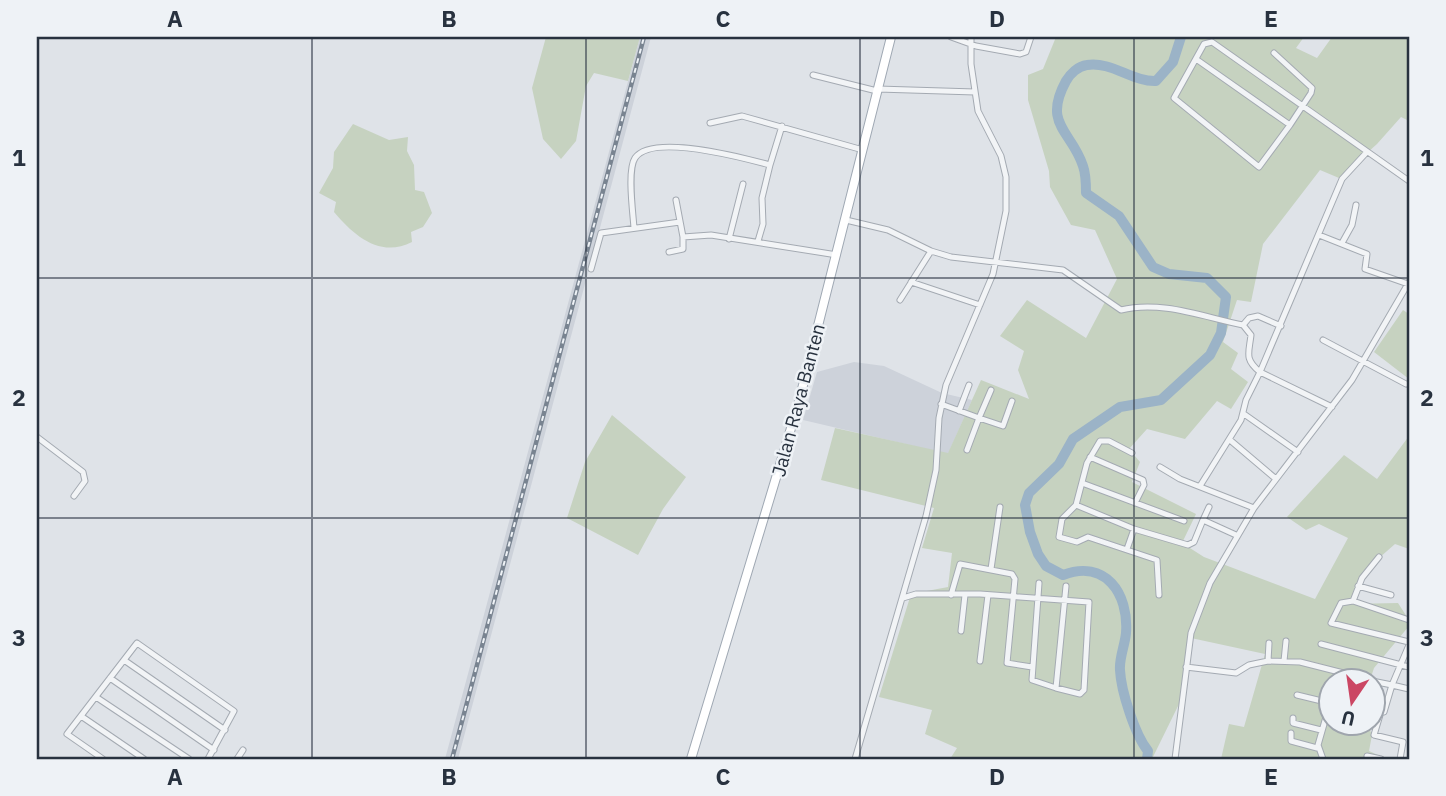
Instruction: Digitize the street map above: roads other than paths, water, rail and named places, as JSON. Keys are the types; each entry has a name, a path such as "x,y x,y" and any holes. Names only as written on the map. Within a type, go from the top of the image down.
{"main road":[{"name":"Jalan Raya Banten","path":"691,759 770,506 837,255 891,37"}],"street":[{"path":"951,37 1023,54 1031,37"},
{"path":"855,759 903,598 936,470 942,404 955,359 980,305 996,261 1006,211 1006,177 1001,156 978,111 970,40"},
{"path":"1273,53 1312,88 1302,107 1261,166 1256,166 1175,102 1176,94 1204,44 1212,42 1302,107 1366,153 1409,181"},
{"path":"1196,59 1290,125"},
{"path":"813,75 877,90 975,92"},
{"path":"710,123 741,116 863,150"},
{"path":"758,241 762,228 762,198 782,126"},
{"path":"634,228 632,164 639,154 649,149 679,148 770,165"},
{"path":"1200,486 1244,414 1246,400 1281,327 1342,179 1366,153"},
{"path":"729,240 743,184"},
{"path":"669,252 683,249 676,200"},
{"path":"1342,243 1352,225 1356,205"},
{"path":"846,220 888,230 931,251 959,258 1063,270 1121,310 1152,306 1241,324 1251,335 1247,356 1250,364 1260,372 1332,407"},
{"path":"591,269 601,233 680,222"},
{"path":"1175,759 1191,633 1204,596 1236,535 1363,362 1409,283 1365,269 1367,254 1320,234"},
{"path":"683,237 710,235 837,255"},
{"path":"900,300 931,251"},
{"path":"911,282 980,305"},
{"path":"1241,324 1249,317 1258,317 1281,327"},
{"path":"1323,340 1406,384"},
{"path":"959,411 969,385"},
{"path":"967,450 991,390"},
{"path":"942,404 1003,426 1012,401"},
{"path":"1244,414 1298,452"},
{"path":"37,437 83,472 85,481 74,496"},
{"path":"1132,453 1102,440 1090,457 1076,505 1062,519 1061,538 1077,542 1088,537 1159,562 1159,595"},
{"path":"1230,440 1276,479"},
{"path":"1090,457 1143,480 1144,485 1135,503"},
{"path":"1160,467 1254,508"},
{"path":"1082,483 1184,521"},
{"path":"1076,505 1134,529 1191,545 1209,507"},
{"path":"991,569 1000,507"},
{"path":"1203,520 1236,535"},
{"path":"1127,549 1134,529"},
{"path":"1353,601 1358,586 1379,557"},
{"path":"951,595 959,565 991,569 1014,576 1007,663 1032,667"},
{"path":"903,598 916,594 988,595 1013,598 1038,599 1064,601 1090,604 1084,687 1080,694 1032,681 1032,667 1038,599 1040,583"},
{"path":"1056,688 1066,586"},
{"path":"1358,586 1391,594"},
{"path":"980,661 988,595"},
{"path":"961,631 965,596"},
{"path":"1386,705 1409,644 1331,623 1340,603 1353,601 1409,620"},
{"path":"1284,661 1286,641"},
{"path":"103,759 68,734 137,643 234,711 208,759"},
{"path":"1268,661 1269,643"},
{"path":"1321,643 1409,667"},
{"path":"124,660 225,730"},
{"path":"1186,667 1236,673 1249,665 1268,661 1320,666"},
{"path":"110,678 214,750"},
{"path":"1386,684 1409,689"},
{"path":"1297,695 1316,700"},
{"path":"96,697 189,759"},
{"path":"81,716 144,759"},
{"path":"1293,718 1293,723 1316,729"},
{"path":"1291,733 1292,741 1317,748"},
{"path":"1320,736 1317,748 1323,759"},
{"path":"1379,736 1403,741 1400,759"},
{"path":"237,759 243,750"},
{"path":"1367,756 1381,759"}],"waterway":[{"path":"1147,759 1148,751 1134,724 1121,679 1120,665 1126,618 1118,593 1102,576 1078,571 1063,575 1046,566 1038,554 1030,532 1025,505 1029,493 1059,464 1073,439 1120,407 1161,400 1210,355 1221,333 1226,297 1207,278 1169,274 1153,267 1119,216 1086,193 1083,166 1058,118 1059,96 1068,78 1077,69 1087,65 1105,66 1156,81 1173,62 1181,37"}],"railway":[{"path":"452,759 644,37"}]}
